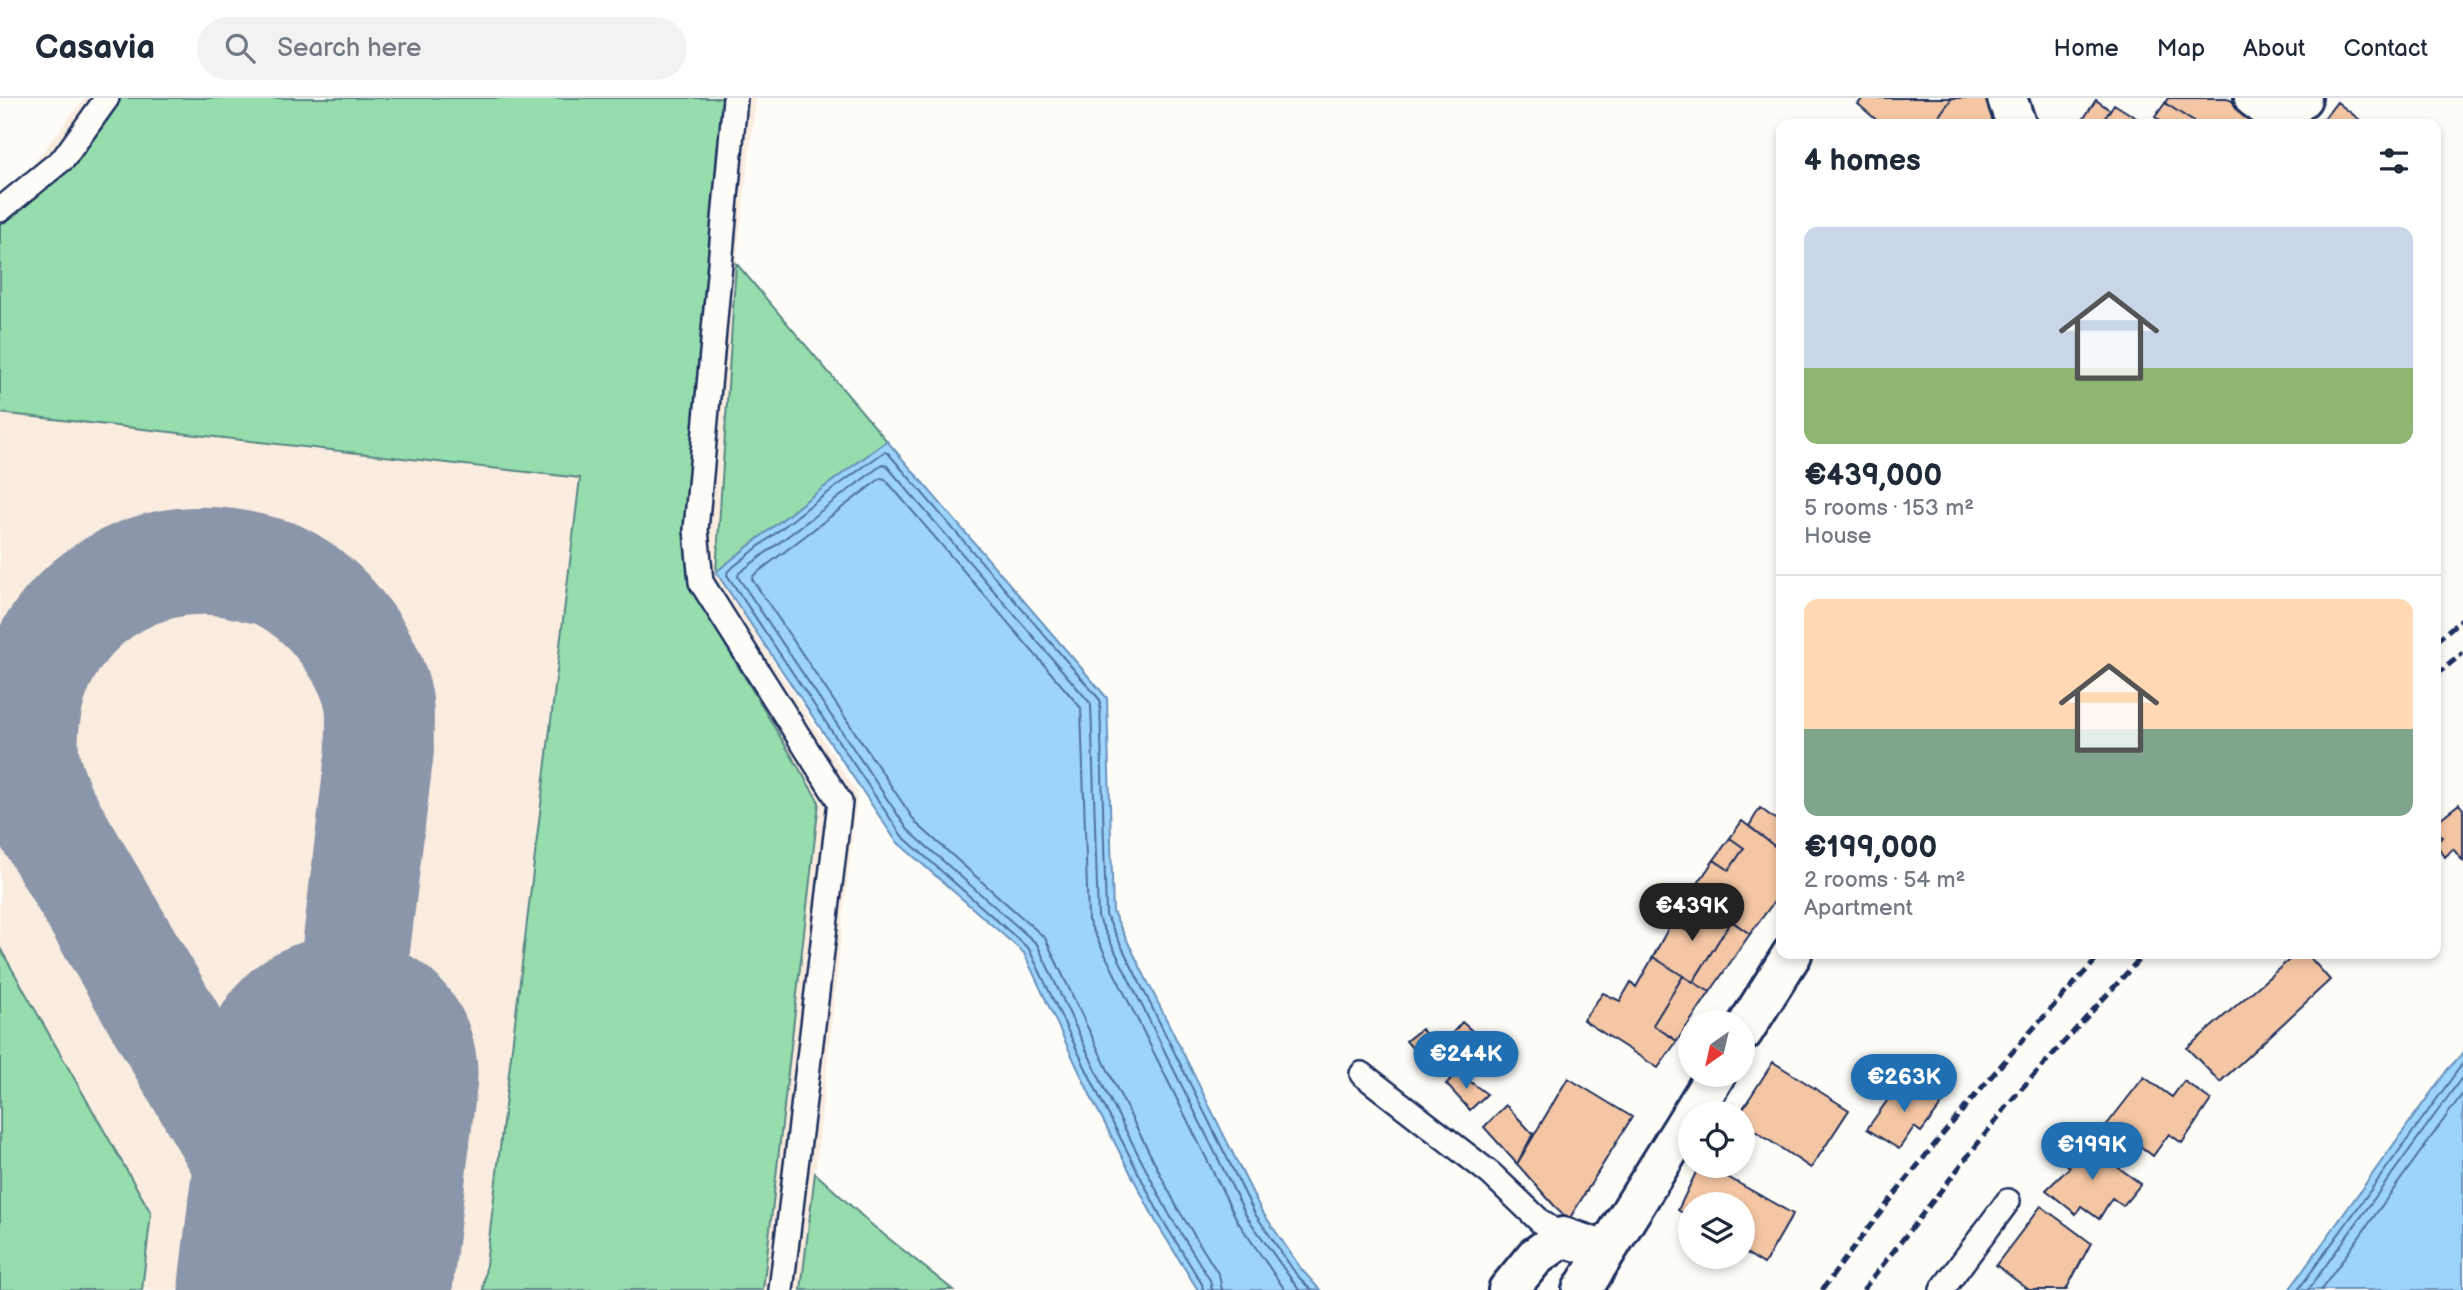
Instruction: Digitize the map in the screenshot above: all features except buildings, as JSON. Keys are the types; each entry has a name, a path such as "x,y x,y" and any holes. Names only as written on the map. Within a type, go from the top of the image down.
{"street":[{"path":"2007,98 2015,119"},
{"path":"1755,1013 1789,959"},
{"path":"1582,1290 1678,1135"},
{"path":"1508,1290 1535,1257 1563,1237 1606,1251"}],"lane":[{"path":"0,210 64,158 107,98"},
{"path":"735,98 696,530 701,582 840,802 782,1290"},
{"path":"1362,1074 1491,1174 1541,1222 1563,1237"},
{"path":"1942,1290 2008,1201"}],"shaded area":[{"path":"85,98 756,98 736,263 887,441 716,572 857,793 815,1173 872,1225 953,1290 0,1290 0,193 22,178"}],"green space":[{"path":"116,98 727,98 684,529 688,582 819,802 763,1290 483,1290 580,478 0,413 0,223 24,207 72,164"},
{"path":"736,263 887,441 716,572"},
{"path":"0,948 151,1213 142,1290 0,1290"},
{"path":"815,1173 872,1225 953,1290 801,1290"}],"water":[{"path":"887,441 1107,698 1113,912 1261,1210 1302,1270 1320,1290 1198,1290 1156,1222 1093,1101 1024,953 896,841 716,572"},
{"path":"2463,1053 2463,1290 2289,1290 2448,1069"}],"taxiway":[{"path":"302,1290 291,1246 274,1207 42,810 27,765 25,730 28,708 33,686 47,653 66,625 90,601 118,582 148,569 181,562 215,561 281,576 306,592 335,619 359,652 377,692 380,708 380,749 341,1073"}],"runway":[{"path":"315,1290 341,1073"}],"railway":[{"path":"2441,637 2463,618"},
{"path":"2441,671 2463,653"},
{"path":"1822,1290 1957,1117 2097,959"},
{"path":"1863,1290 2015,1096 2139,959"}]}
